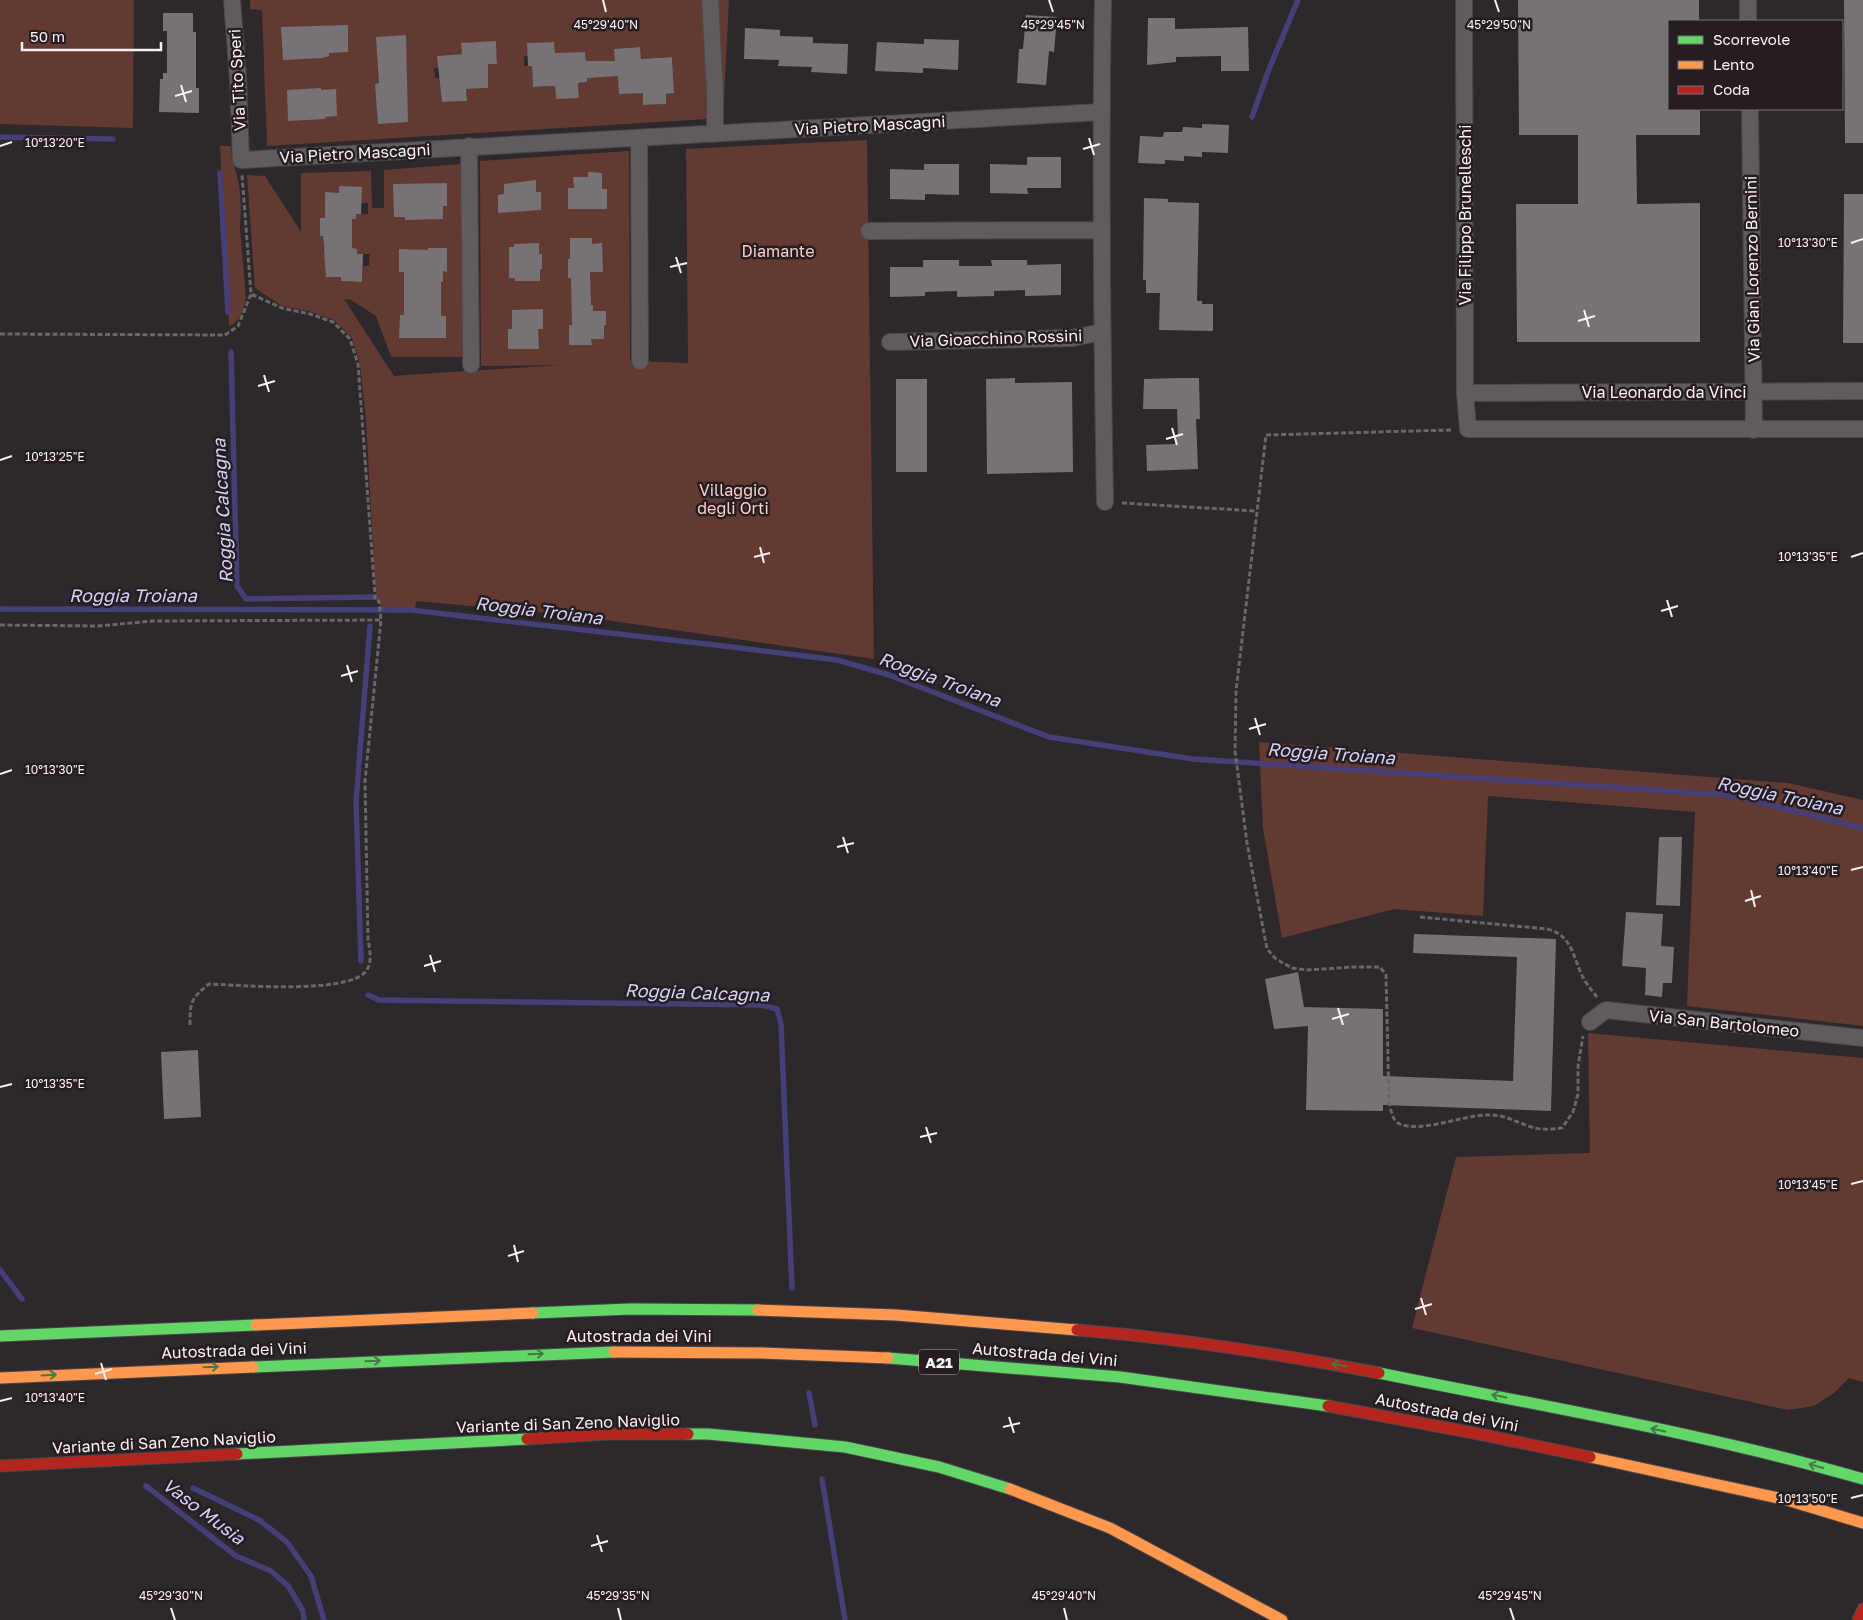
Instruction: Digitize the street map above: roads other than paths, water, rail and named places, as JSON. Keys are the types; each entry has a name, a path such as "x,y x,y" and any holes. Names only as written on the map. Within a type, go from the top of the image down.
{"main road":[{"name":"Autostrada dei Vini","path":"0,1336 630,1309 766,1310 896,1315 1127,1334 1316,1361 1647,1427 1800,1461 1863,1479"},
{"name":"Autostrada dei Vini","path":"0,1378 626,1351 761,1353 910,1360 1120,1377 1310,1403 1474,1433 1626,1464 1787,1500 1863,1523"},
{"name":"Variante di San Zeno Naviglio","path":"0,1466 607,1434 708,1434 845,1447 948,1470 1015,1491 1101,1525 1282,1620"},
{"path":"1858,1620 1863,1609"}],"street":[{"name":"Via Tito Speri","path":"232,0 238,79 241,160"},
{"path":"710,0 716,93 715,134"},
{"name":"Via Gioacchino Rossini","path":"1103,0 1101,230 1105,502"},
{"name":"Via Filippo Brunelleschi","path":"1464,0 1465,393 1468,430 1754,430"},
{"path":"1748,0 1748,20"},
{"name":"Via Gian Lorenzo Bernini","path":"1750,110 1754,430"},
{"name":"Via Pietro Mascagni","path":"241,160 1101,112"},
{"path":"639,138 640,361"},
{"path":"469,146 471,365"},
{"path":"869,231 1101,230"},
{"name":"Via Gioacchino Rossini","path":"890,342 1072,338 1102,332"},
{"name":"Via Leonardo da Vinci","path":"1465,393 1863,392"},
{"path":"1754,430 1863,429"},
{"name":"Via San Bartolomeo","path":"1590,1022 1606,1010 1863,1038"}],"waterway":[{"path":"1252,117 1269,69 1298,0"},
{"path":"0,137 113,139"},
{"name":"Roggia Calcagna","path":"220,173 228,312"},
{"name":"Roggia Calcagna","path":"231,352 237,586 246,599 373,597"},
{"name":"Roggia Troiana","path":"0,609 410,610 715,645 837,660 889,675 1049,737 1193,759 1729,795 1863,828"},
{"name":"Roggia Calcagna","path":"361,961 356,801 370,626"},
{"name":"Roggia Calcagna","path":"368,995 379,1000 761,1005 777,1009 781,1024 792,1288"},
{"path":"0,1270 22,1299"},
{"name":"Roggia Calcagna","path":"809,1393 815,1425"},
{"name":"Roggia Calcagna","path":"822,1479 845,1620"},
{"name":"Vaso Musia","path":"146,1486 236,1556 271,1571 288,1586 303,1611 304,1620"},
{"path":"193,1488 259,1520 287,1542 311,1576 324,1620"}],"park label":[{"name":"Diamante","path":"778,251"},
{"name":"Villaggio degli Orti","path":"733,499"}]}
